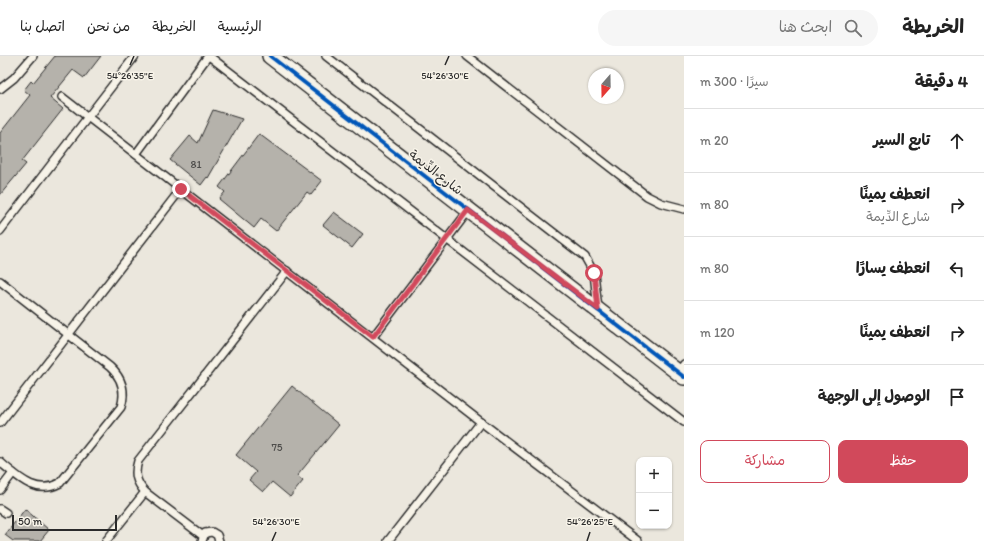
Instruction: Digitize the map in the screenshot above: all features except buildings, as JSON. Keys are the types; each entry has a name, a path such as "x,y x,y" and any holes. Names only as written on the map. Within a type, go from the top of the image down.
{"street":[{"name":"شارع الدِّيمة","path":"270,56 468,210 682,371"}],"lane":[{"path":"0,89 14,78 33,56"},
{"path":"0,231 134,56"},
{"path":"136,154 209,56 684,422"},
{"path":"326,56 585,257 594,273 598,309"},
{"path":"467,56 647,196 661,203 684,209"},
{"path":"62,97 481,422 638,541"},
{"path":"0,423 68,333 181,189"},
{"path":"373,337 468,210"},
{"path":"219,541 215,533 208,532 202,538 145,492 139,486 135,470 138,461 287,271"},
{"path":"0,281 68,333 117,374 124,391 121,406 60,483 53,487 38,488 30,486 0,462"},
{"path":"388,541 481,422"},
{"path":"0,490 13,473"},
{"path":"106,541 145,492"}],"cycle path":[{"path":"270,56 684,377"}],"route":[{"path":"181,189 373,337 468,210 598,309 596,279 594,273"}]}
